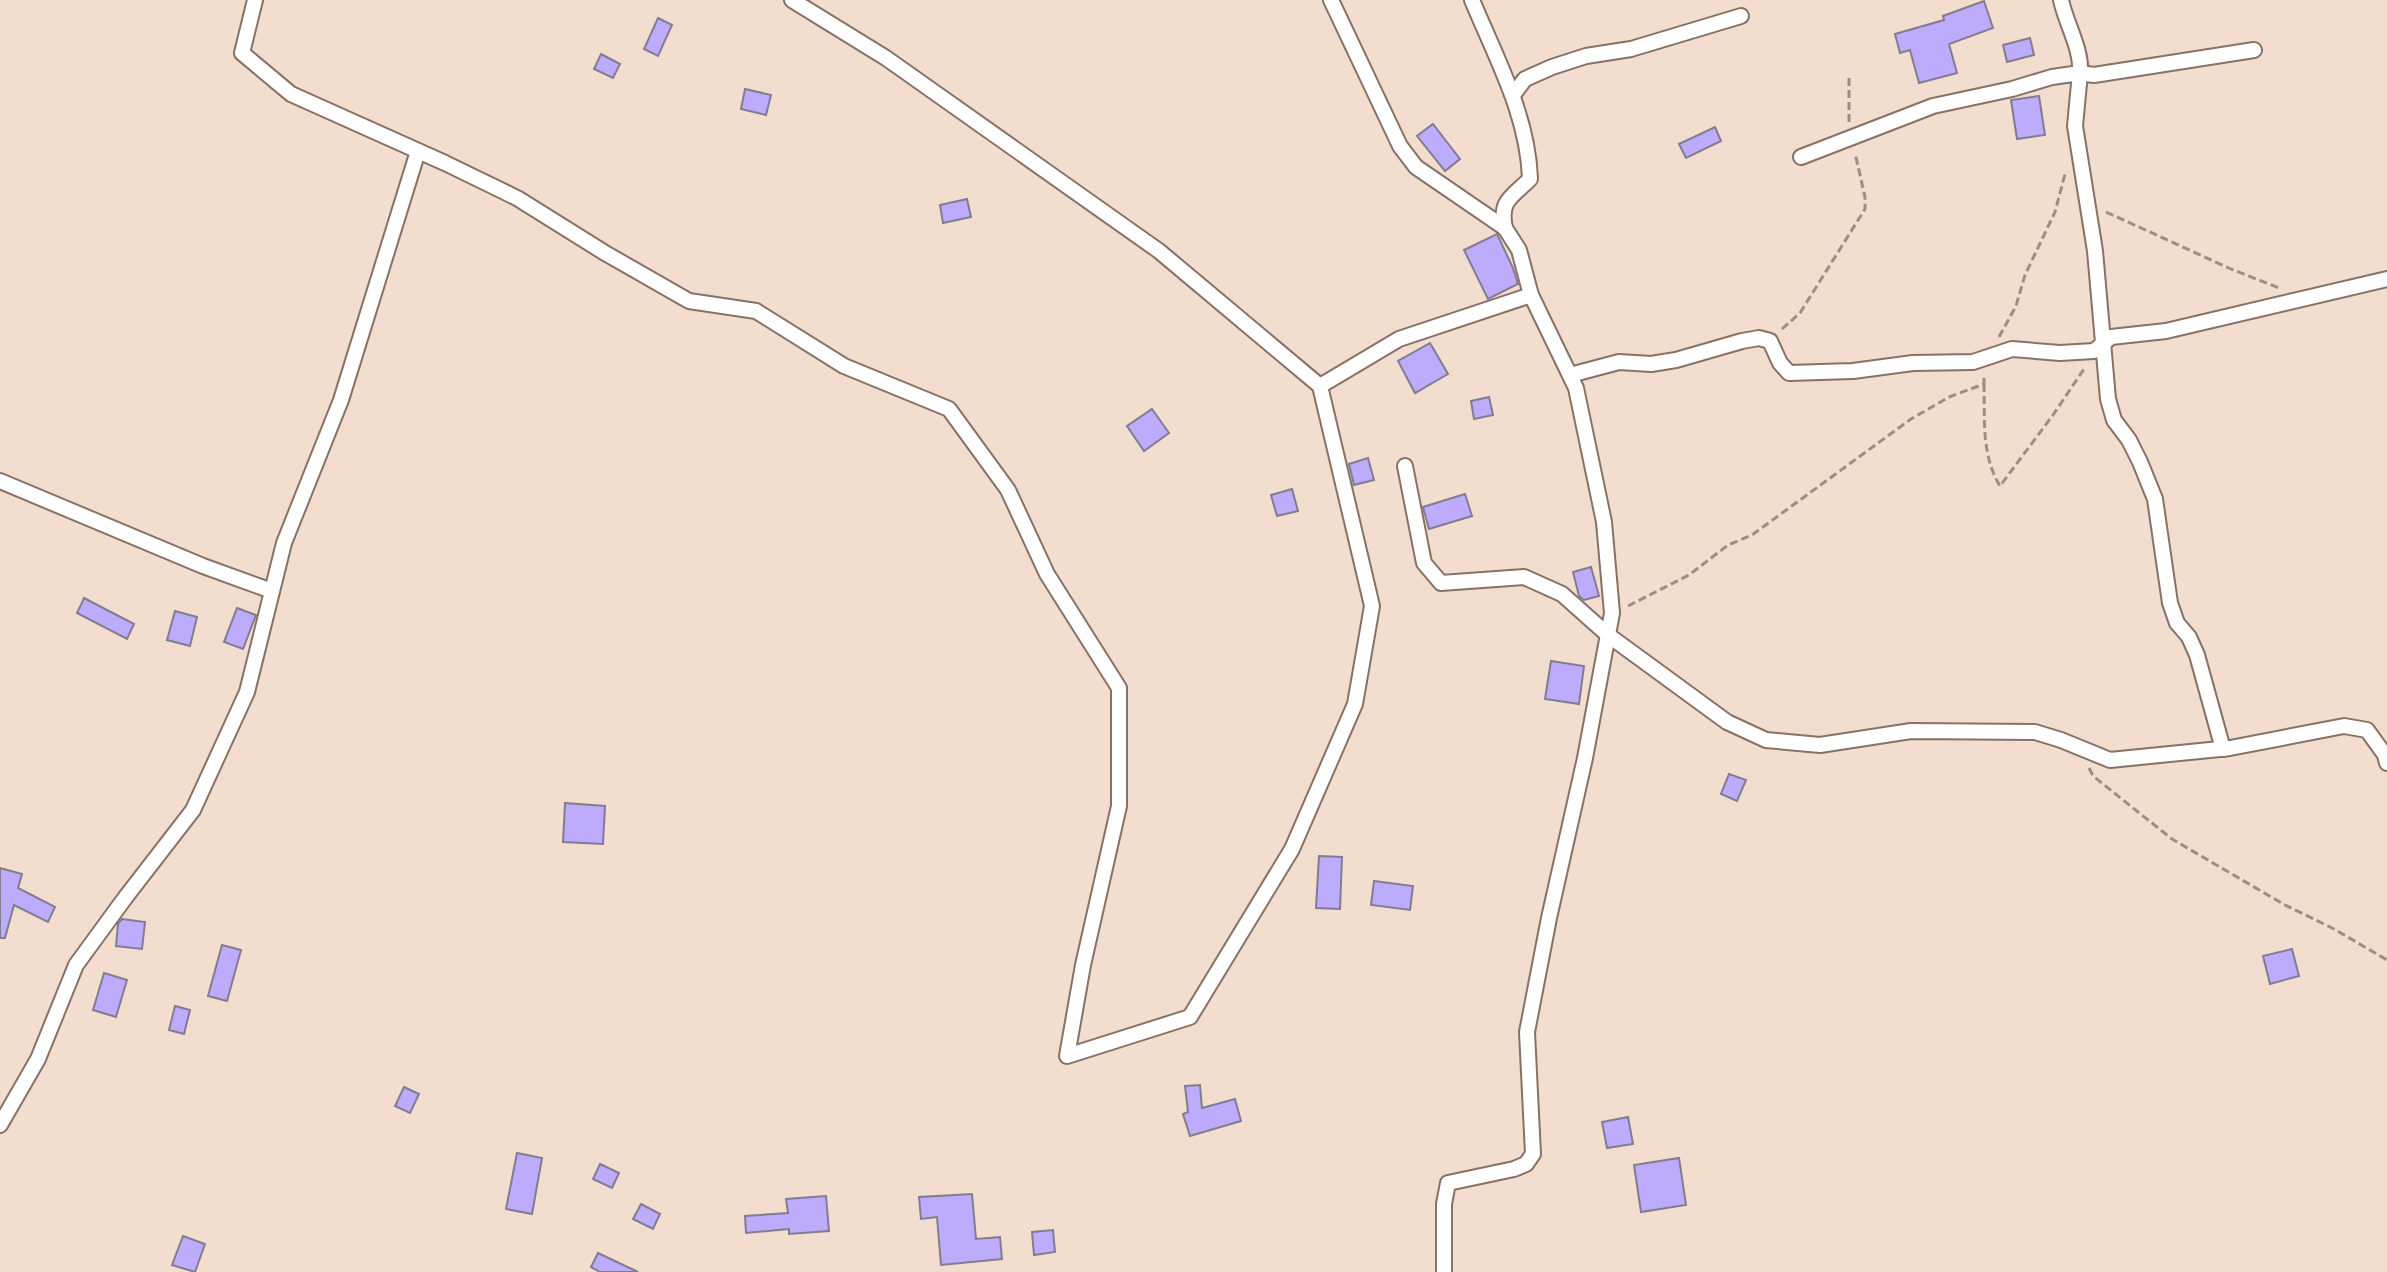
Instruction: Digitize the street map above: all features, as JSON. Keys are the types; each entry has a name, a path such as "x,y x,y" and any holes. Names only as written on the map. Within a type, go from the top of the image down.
{"street":[{"path":"255,0 242,53 291,94 517,198 689,301 756,311 844,366 949,409 1008,490 1047,574 1119,688 1119,806 1083,965 1067,1056 1190,1017 1292,849 1355,704 1372,606 1320,386 1159,251 886,58 792,0"},
{"path":"1331,0 1400,146 1416,167 1505,228"},
{"path":"1444,1272 1444,1204 1448,1183 1514,1169 1526,1164 1533,1154 1527,1032 1612,613 1604,522 1576,388 1531,295 1519,250 1505,228 1502,214 1506,202 1530,179 1524,131 1513,95 1472,0"},
{"path":"2061,0 2081,62 2075,126 2095,251 2108,399 2114,420 2129,440 2155,499 2170,603 2177,623 2189,637 2197,655 2223,749"},
{"path":"1513,95 1525,79 1552,67 1586,56 1631,49 1741,16"},
{"path":"1801,157 1933,106 2052,77 2080,73 2094,75 2254,50"},
{"path":"0,1125 38,1059 76,965 193,810 247,692 284,543 341,400 418,151"},
{"path":"1570,375 1619,362 1651,364 1676,360 1759,338 1770,341 1780,363 1789,373 1853,371 1913,363 1973,362 2012,349 2060,353 2094,351 2111,337 2166,331 2387,279"},
{"path":"1320,386 1399,339 1531,295"},
{"path":"1405,466 1424,563 1441,583 1524,577 1562,594 1608,635 1727,722 1766,740 1820,745 1911,731 2035,732 2110,760 2223,749 2344,726 2367,730 2385,755 2387,763"},
{"path":"0,481 203,566 272,591"}],"path":[{"path":"1770,341 1800,313 1865,209 1848,117 1849,78"},
{"path":"2080,151 2067,168 2055,212 2025,275 2016,306 1986,358 1986,445 1991,470 2000,486 2104,343"},
{"path":"2088,204 2231,269 2307,298"},
{"path":"1612,613 1689,575 1728,545 1752,535 1911,419 1949,397 1984,384"},
{"path":"2075,746 2093,776 2172,839 2387,960"}],"building":[{"path":"1984,1 1993,28 1949,44 1957,73 1919,83 1910,50 1900,53 1895,34 1944,20 1943,16"},
{"path":"658,18 672,25 658,56 644,49"},
{"path":"2030,38 2034,55 2007,62 2003,45"},
{"path":"601,54 620,64 613,78 594,69"},
{"path":"745,89 771,95 766,115 741,109"},
{"path":"2039,96 2045,135 2017,139 2011,100"},
{"path":"1433,124 1460,159 1445,171 1417,136"},
{"path":"1715,127 1721,141 1686,158 1679,144"},
{"path":"967,199 971,217 943,223 940,205"},
{"path":"1497,234 1518,284 1488,299 1464,250"},
{"path":"1430,343 1448,374 1415,393 1398,361"},
{"path":"1489,397 1493,415 1474,419 1471,401"},
{"path":"1152,409 1169,433 1144,451 1127,426"},
{"path":"1368,458 1374,480 1354,485 1349,464"},
{"path":"1292,489 1298,511 1277,516 1271,495"},
{"path":"1465,494 1472,516 1429,529 1423,507"},
{"path":"1591,567 1599,596 1584,600 1579,596 1573,572"},
{"path":"84,598 134,624 127,639 77,613"},
{"path":"237,608 256,615 243,649 224,642"},
{"path":"175,611 197,617 190,646 167,640"},
{"path":"1551,661 1584,666 1579,704 1545,699"},
{"path":"1729,774 1746,780 1737,801 1721,794"},
{"path":"565,803 605,806 603,844 563,842"},
{"path":"1319,856 1342,857 1340,909 1316,908"},
{"path":"0,868 22,874 18,888 55,907 48,922 14,905 5,938 0,938"},
{"path":"1374,881 1413,886 1410,910 1371,905"},
{"path":"122,919 145,922 142,949 116,946 118,924"},
{"path":"222,945 241,950 227,1001 208,996"},
{"path":"2292,949 2299,976 2270,984 2263,956"},
{"path":"104,973 127,980 116,1017 93,1010"},
{"path":"175,1006 190,1010 184,1034 169,1030"},
{"path":"1200,1085 1202,1108 1235,1099 1241,1121 1190,1136 1183,1114 1188,1112 1185,1086"},
{"path":"404,1087 419,1094 410,1113 395,1106"},
{"path":"1628,1117 1633,1144 1607,1148 1602,1122"},
{"path":"517,1153 542,1158 532,1214 506,1209"},
{"path":"1679,1158 1686,1205 1641,1212 1634,1165"},
{"path":"600,1164 619,1173 612,1188 593,1179"},
{"path":"972,1194 976,1239 1000,1237 1002,1259 941,1265 937,1217 921,1219 919,1197"},
{"path":"826,1196 829,1231 789,1234 789,1229 746,1233 745,1216 788,1213 786,1199"},
{"path":"641,1204 660,1214 653,1229 633,1219"},
{"path":"1053,1230 1055,1252 1034,1255 1032,1232"},
{"path":"183,1236 205,1244 195,1272 172,1265"},
{"path":"598,1253 638,1272 600,1272 591,1267"}]}
